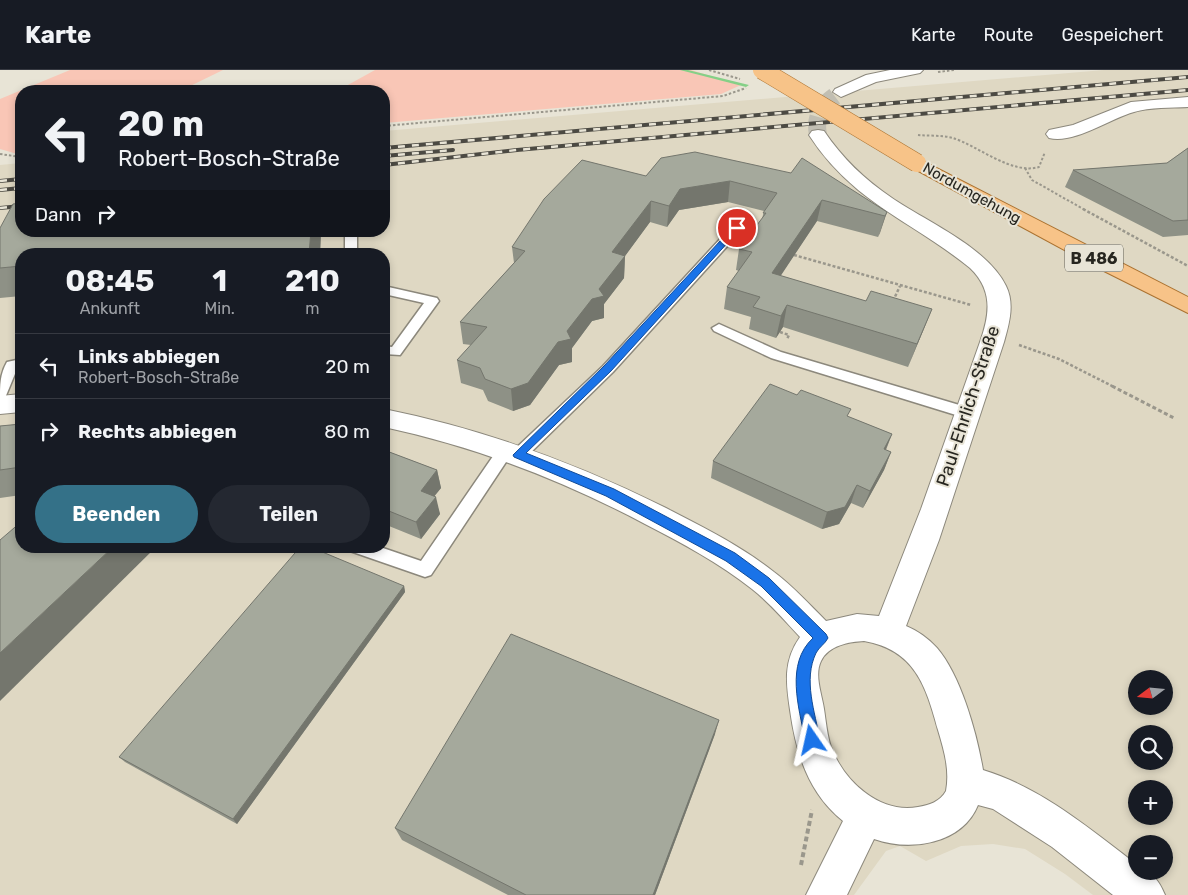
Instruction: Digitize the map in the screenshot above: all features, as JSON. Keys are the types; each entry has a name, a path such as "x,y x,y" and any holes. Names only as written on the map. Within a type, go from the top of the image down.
{"main road":[{"name":"Nordumgehung","path":"762,70 917,163 1100,262 1188,306"}],"street":[{"path":"841,92 858,83 888,74 915,70"},
{"path":"1055,134 1078,129 1131,108 1188,102"},
{"name":"Paul-Ehrlich-Straße","path":"818,135 827,152 856,180 977,263 994,285 999,298 996,324 967,415 902,599 888,632"},
{"path":"0,405 15,404"},
{"path":"390,419 449,432 512,452 610,492 731,557 765,582 822,638"},
{"path":"851,628 875,628 888,632 919,652 936,676 945,694 966,763 967,783 960,802 952,812 934,823 917,828 896,826 865,816 836,791 824,773 815,752 803,685 803,670 811,648 822,638 851,628"},
{"path":"967,783 1002,794 1065,834 1145,895"},
{"path":"812,884 865,816"}],"lane":[{"path":"376,553 425,570 512,452 608,368 737,228"},
{"path":"390,291 432,301 395,352 390,351"},
{"path":"719,328 776,355 961,411 967,415"},
{"path":"0,394 11,365"}],"path":[{"path":"390,125 723,96 749,87"},
{"path":"0,154 15,156"},
{"path":"1025,168 1032,180 1044,188 1188,266"},
{"path":"794,255 900,286 996,324 1058,359 1174,418"},
{"path":"892,303 900,286"},
{"path":"812,806 801,866 812,884"}],"shaded area":[{"path":"70,70 223,70 192,85 34,85"},
{"path":"375,70 691,70 741,85 721,94 390,122 390,85 348,85"},
{"path":"1104,70 1188,70 1188,895 1093,895 1065,874 1025,849 993,844 961,846 926,861 900,846 886,851 854,895 0,895 0,165 15,164 15,237 390,237 390,130"},
{"path":"15,93 15,153 0,149 0,99"}],"building":[{"path":"1188,148 1188,220 1173,221 1073,170 1167,163"},
{"path":"695,152 791,173 802,158 887,212 885,216 822,200 772,273 866,301 871,291 932,309 917,344 787,305 781,316 753,307 760,297 727,287 752,252 739,249 766,213 763,213 777,193 730,181 680,189 669,206 651,201 612,252 625,256 599,289 604,296 592,299 567,331 571,339 558,342 528,383 511,389 485,379 480,368 457,360 487,327 460,322 525,251 512,247 544,199 582,160 646,176 661,158"},
{"path":"13,204 15,204 15,237 310,237 310,248 15,248 15,267 0,268 0,228"},
{"path":"770,384 797,395 801,390 851,409 847,416 892,434 884,449 891,452 870,491 857,485 845,507 827,512 713,461"},
{"path":"15,425 15,468 0,470 0,426"},
{"path":"390,452 437,470 421,491 436,497 416,522 390,511"},
{"path":"15,527 15,553 107,553 0,653 0,540"},
{"path":"295,553 325,553 404,586 233,819 119,757"},
{"path":"511,634 719,720 653,895 526,895 395,828"}],"waterway":[{"path":"682,70 746,85"}],"tunnel":[{"path":"818,135 819,115 825,105 841,92"}],"railway":[{"path":"390,147 1188,77"},
{"path":"390,164 517,150 1188,90"},
{"path":"390,155 453,150"},
{"path":"0,181 15,180"},
{"path":"0,190 15,189"},
{"path":"0,208 15,207"}],"route":[{"path":"737,228 608,368 518,455 610,492 731,557 765,582 795,610 822,638 811,648 805,660 803,670 803,685 812,740"}]}
